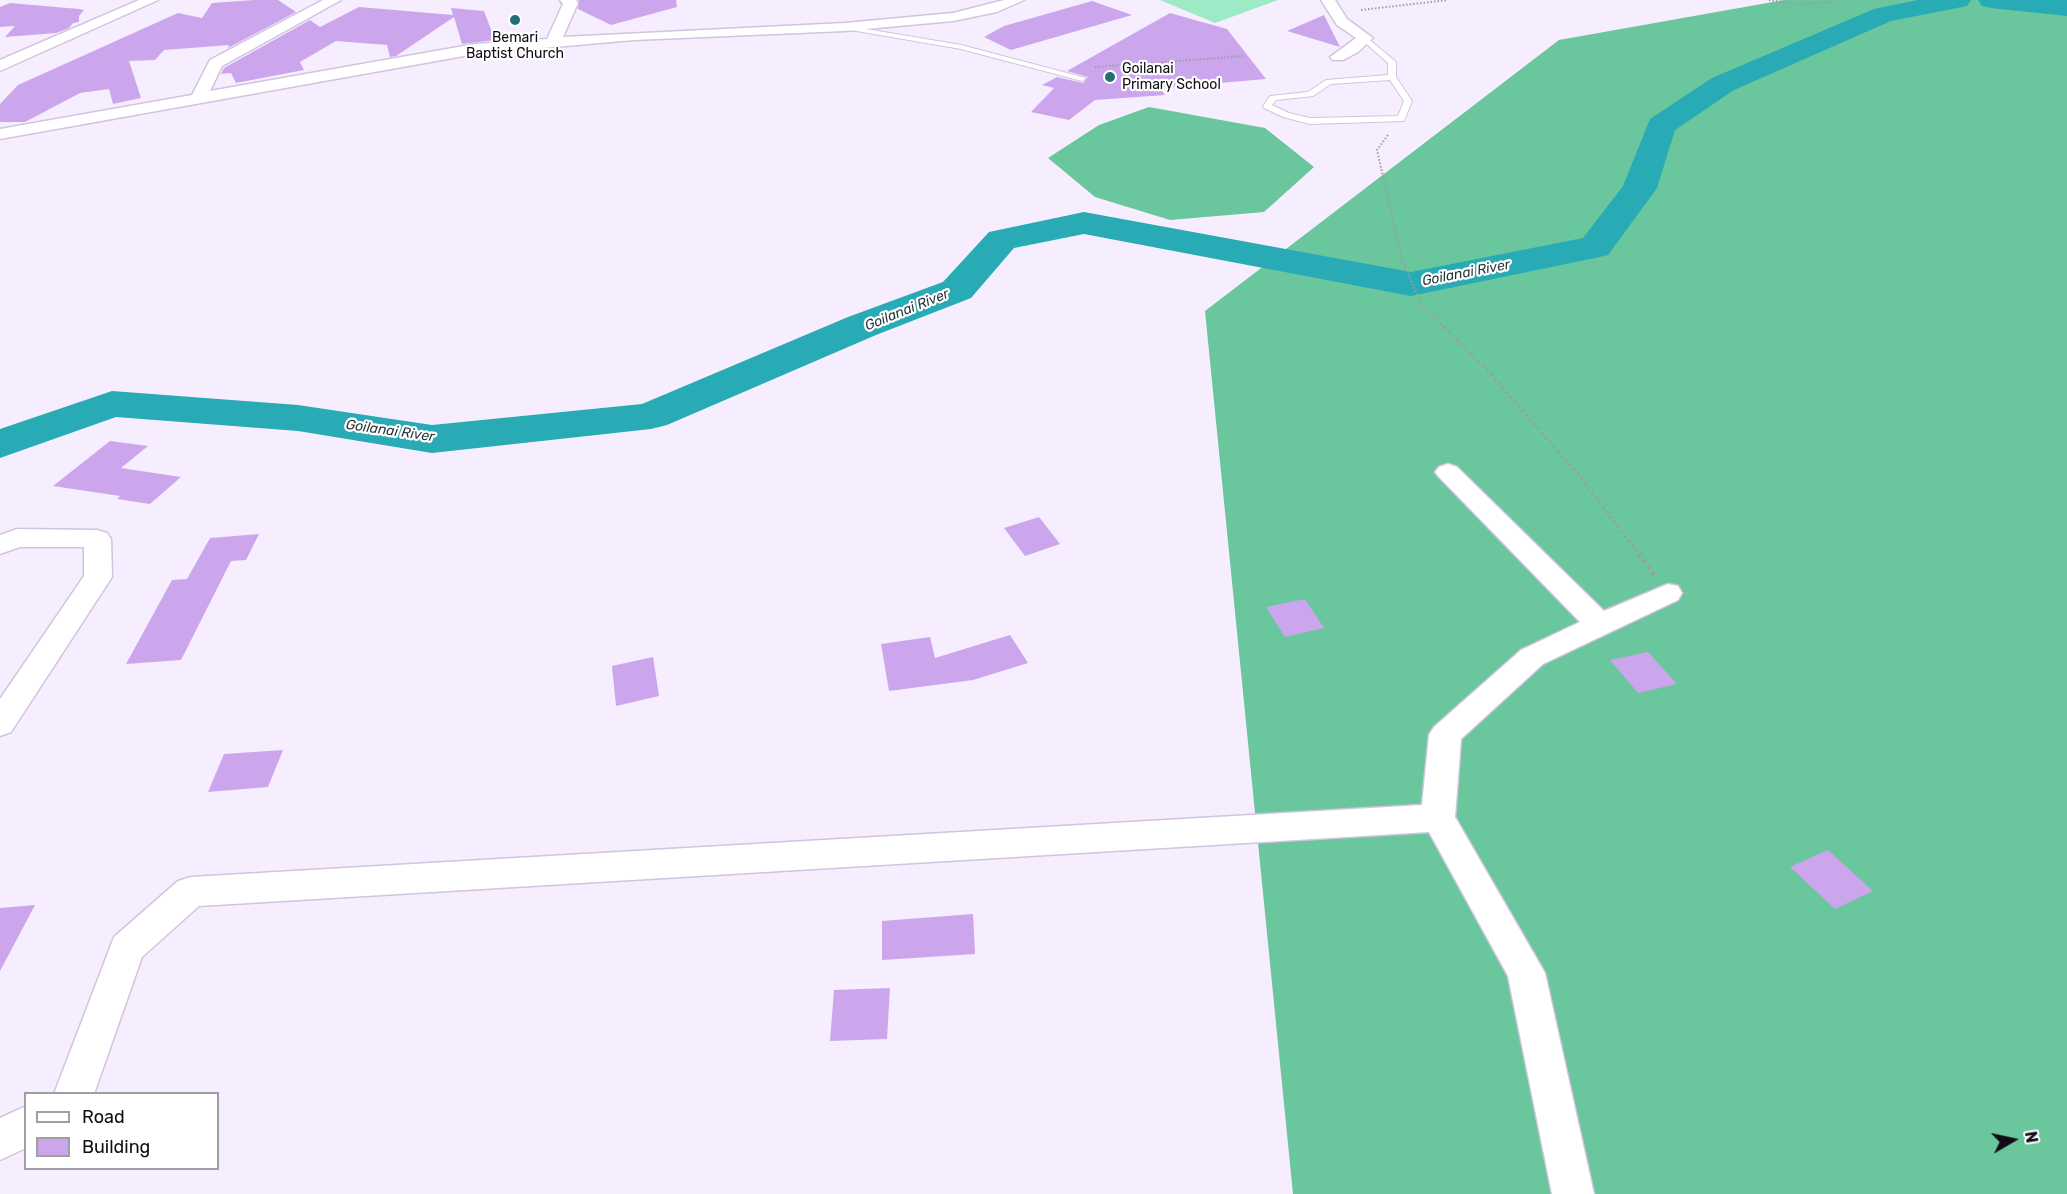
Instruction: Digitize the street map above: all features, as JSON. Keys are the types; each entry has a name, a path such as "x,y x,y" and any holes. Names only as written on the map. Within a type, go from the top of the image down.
{"street":[{"path":"4,61 151,0"},
{"path":"199,98 216,63 334,0"},
{"path":"553,42 571,3 567,0"},
{"path":"0,134 475,49 634,36 845,27 953,17 992,9 1017,0"},
{"path":"1332,7 1342,22 1365,38 1353,49 1338,57"},
{"path":"1448,472 1600,625"},
{"path":"0,544 17,538 97,539 98,577 0,724"},
{"path":"1573,1194 1526,973 1438,818 1445,735 1532,657 1668,593"},
{"path":"75,1092 127,948 191,892 1438,818"},
{"path":"0,1140 24,1127"}],"lane":[{"path":"845,27 962,47 1082,78"},
{"path":"1365,38 1392,62 1392,77 1408,101 1401,119 1310,121 1286,115 1267,106 1273,98 1310,94 1329,82 1392,77"}],"path":[{"path":"1332,7 1448,0"},
{"path":"1769,0 1797,4 1834,2"},
{"path":"1050,70 1244,56"},
{"path":"1401,119 1377,150 1402,259 1421,304 1490,373 1582,479 1668,593"}],"green space":[{"path":"1160,0 1278,0 1215,23"},
{"path":"1784,0 2067,0 2067,1194 1293,1194 1205,311 1559,40"},
{"path":"1149,107 1265,128 1314,167 1264,212 1170,220 1095,197 1048,158 1099,125"}],"building":[{"path":"278,0 296,12 228,48 229,45 164,50 155,60 129,61 141,98 113,104 109,89 80,93 25,122 0,122 0,104 18,85 178,13 202,18 212,3"},
{"path":"579,0 676,0 677,7 611,25 578,9"},
{"path":"1092,1 1132,15 1011,50 984,37 1004,26"},
{"path":"10,3 84,10 79,16 79,22 56,33 5,37 15,26 0,27 0,7"},
{"path":"359,7 453,15 451,8 484,11 495,40 462,44 454,17 396,56 390,57 387,45 336,41 300,62 304,70 236,83 231,73 221,74 224,68 310,20 320,27"},
{"path":"1170,13 1227,29 1266,79 1160,88 1165,95 1095,100 1069,120 1031,112 1054,88 1042,85 1057,77 1083,83 1088,77 1067,71"},
{"path":"1324,15 1340,47 1287,31"},
{"path":"110,441 148,446 121,468 181,477 150,504 117,499 120,496 53,486"},
{"path":"1039,517 1060,544 1025,556 1004,528"},
{"path":"259,534 246,560 231,561 181,660 126,664 172,580 187,579 210,538"},
{"path":"1305,599 1324,628 1285,637 1266,607"},
{"path":"1010,635 1028,663 973,680 889,691 881,644 930,637 935,658"},
{"path":"1648,652 1677,684 1638,693 1610,660"},
{"path":"653,657 659,696 616,706 612,666"},
{"path":"283,750 268,787 208,792 224,754"},
{"path":"1828,850 1873,891 1835,909 1790,867"},
{"path":"35,905 0,971 0,908"},
{"path":"973,914 975,954 882,960 882,921"},
{"path":"890,988 887,1039 830,1041 834,990"}],"waterway":[{"name":"Goilanai River","path":"0,444 112,404 298,418 432,439 651,416 862,326 957,290 1002,240 1084,223 1411,284 1595,247 1640,188 1661,126 1723,84 1883,15 1958,0"},
{"name":"Goilanai River","path":"1991,0 2067,8"}],"place":[{"name":"Bemari Baptist Church","path":"515,20"},
{"name":"Goilanai Primary School","path":"1110,77"}]}
